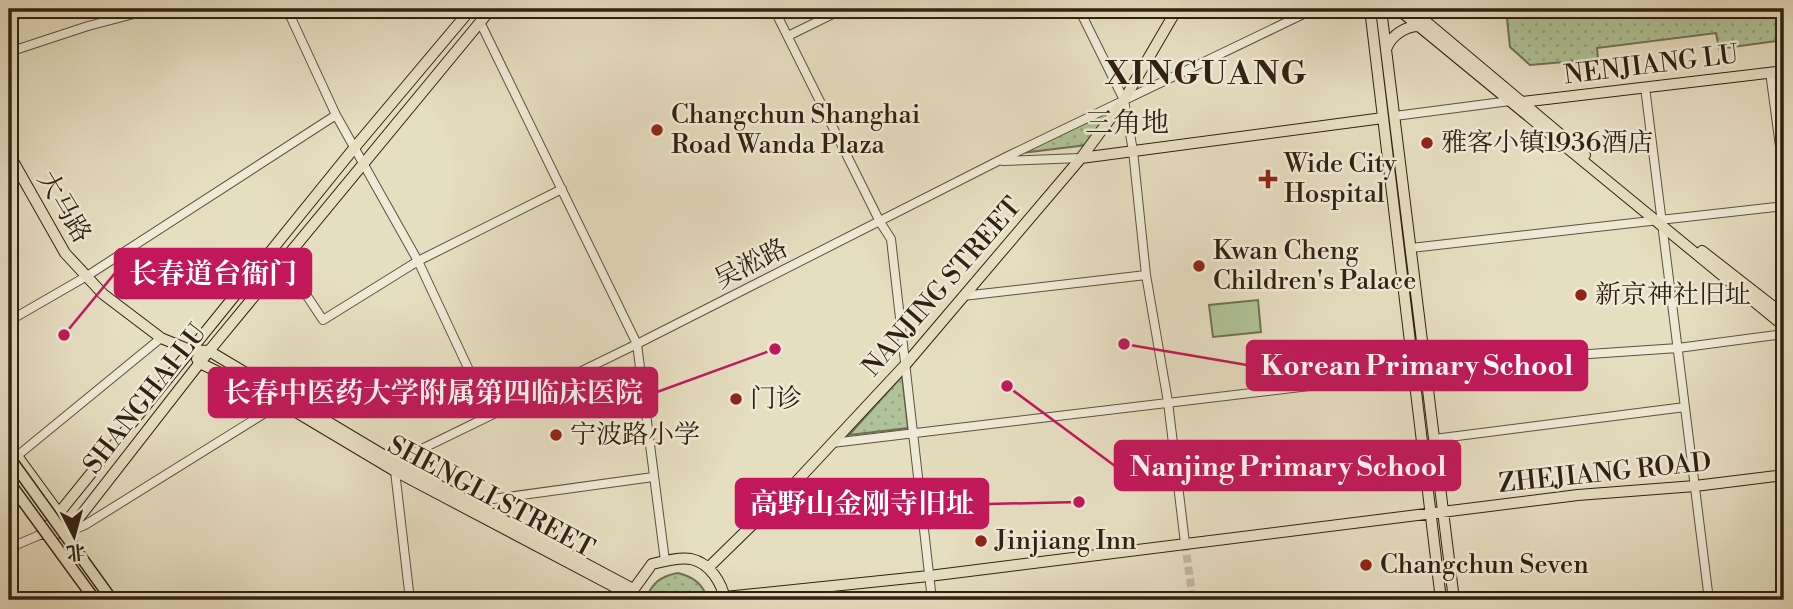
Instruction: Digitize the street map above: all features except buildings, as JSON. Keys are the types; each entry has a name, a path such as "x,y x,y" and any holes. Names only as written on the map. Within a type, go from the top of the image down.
{"highway":[{"path":"13,457 114,600"},
{"path":"9,482 94,600"}],"main road":[{"name":"SHANGHAI LU","path":"42,534 355,147 471,9"},
{"name":"SHANGHAI LU","path":"68,532 209,351 491,9"},
{"name":"NANJING STREET","path":"708,568 906,364 1080,158 1124,100 1177,9"},
{"path":"1370,9 1441,600"},
{"path":"1381,9 1454,600"},
{"path":"1398,9 1423,24 1522,102 1660,223 1784,315"},
{"path":"1411,9 1423,24 1510,101 1784,326"},
{"path":"1423,24 1424,9"},
{"path":"1387,48 1396,35 1410,27 1423,24"},
{"name":"NENJIANG LU","path":"1522,102 1784,71"},
{"path":"1080,158 1383,118"},
{"name":"大马路","path":"9,154 65,253 103,294 161,338 190,350"},
{"name":"SHENGLI STREET","path":"190,350 209,351 395,466 471,502 631,595"},
{"name":"SHENGLI STREET","path":"190,350 200,363 281,403 631,595"},
{"path":"9,445 13,457 58,512 68,532 114,600"},
{"name":"ZHEJIANG ROAD","path":"725,598 929,576 1578,495 1695,486 1784,475"},
{"path":"9,490 94,600"},
{"path":"42,534 68,532"},
{"path":"631,595 652,564 692,559 708,568 719,580 725,598"}],"street":[{"path":"9,52 88,26 153,9"},
{"path":"287,9 336,115 418,261 490,415"},
{"path":"775,9 880,222 891,239 932,600"},
{"path":"788,36 843,9"},
{"path":"1079,9 1124,100 1133,151 1146,275 1168,402 1185,543"},
{"name":"吴淞路","path":"395,466 490,415 637,344 998,161 1314,9"},
{"path":"480,22 637,344 665,561"},
{"path":"1770,72 1784,176"},
{"path":"1645,87 1709,600"},
{"path":"1395,116 1510,101"},
{"path":"9,321 87,276 336,115"},
{"path":"998,161 1080,158"},
{"path":"283,260 323,320 418,261 562,189"},
{"path":"1411,248 1660,223 1784,206"},
{"path":"963,296 1146,275"},
{"path":"832,443 1560,356 1678,348 1784,334"},
{"path":"13,457 161,338"},
{"path":"68,532 85,525 281,403"},
{"path":"1434,439 1685,407"},
{"path":"395,466 410,600"},
{"path":"471,502 653,477"},
{"path":"9,548 42,534"}],"green space":[{"path":"1506,9 1784,9 1784,40 1719,49 1716,33 1597,48 1598,59 1530,65 1510,47"},
{"path":"1120,103 1087,145 1022,153"},
{"path":"1258,300 1261,332 1213,337 1209,305"},
{"path":"902,376 908,428 849,435"},
{"path":"678,573 697,582 708,600 646,600 658,581"}],"tunnel":[{"path":"1185,543 1193,600"}],"place":[{"name":"Changchun Shanghai Road Wanda Plaza","path":"657,130"},
{"name":"雅客小镇1936酒店","path":"1427,143"},
{"name":"Wide City Hospital","path":"1268,179"},
{"name":"Kwan Cheng Children's Palace","path":"1199,266"},
{"name":"新京神社旧址","path":"1581,295"},
{"name":"长春道台衙门","path":"64,335"},
{"name":"Korean Primary School","path":"1124,344"},
{"name":"长春中医药大学附属第四临床医院","path":"775,349"},
{"name":"Nanjing Primary School","path":"1007,386"},
{"name":"门诊","path":"736,399"},
{"name":"宁波路小学","path":"556,435"},
{"name":"高野山金刚寺旧址","path":"1079,502"},
{"name":"Jinjiang Inn","path":"981,541"},
{"name":"Changchun Seven","path":"1366,565"}],"district":[{"name":"XINGUANG","path":"1207,74"},
{"name":"三角地","path":"1127,123"}]}
